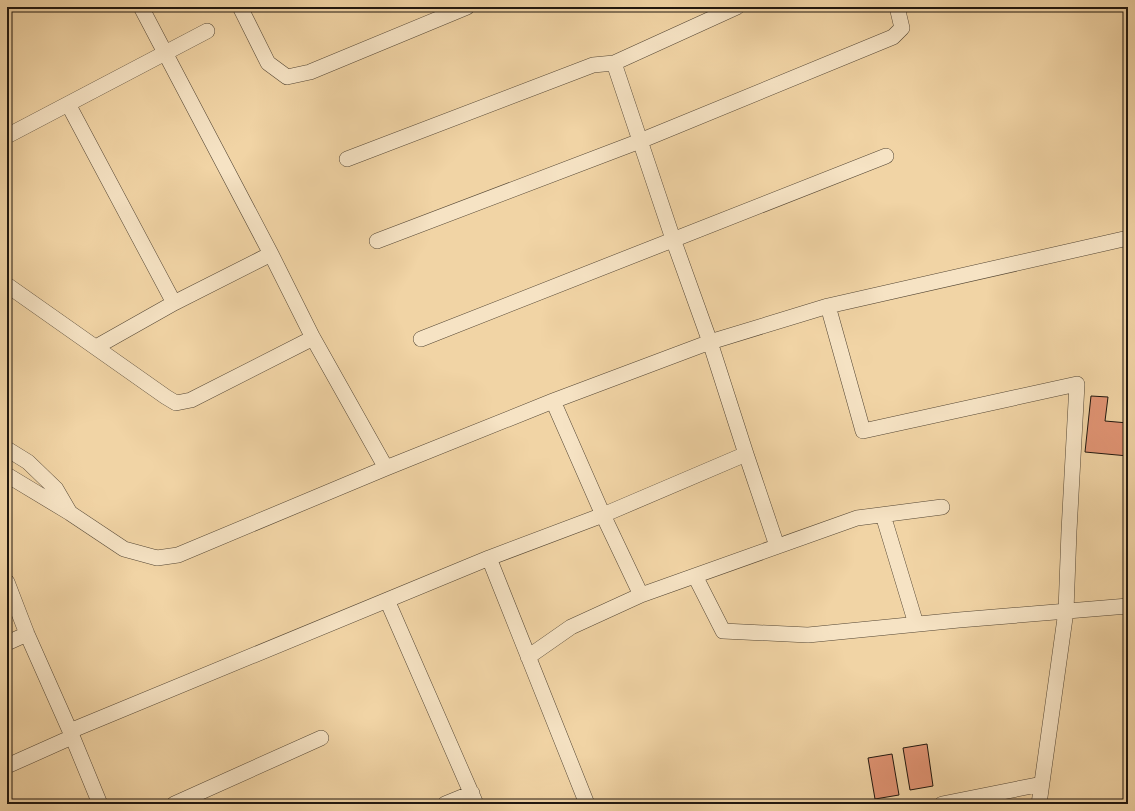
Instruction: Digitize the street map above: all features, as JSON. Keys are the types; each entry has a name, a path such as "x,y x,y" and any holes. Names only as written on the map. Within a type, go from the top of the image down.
{"street":[{"path":"141,7 271,254 313,338 386,468"},
{"path":"240,7 268,63 288,77 310,72 467,7"},
{"path":"347,159 593,65 614,63 737,7"},
{"path":"377,242 640,141 893,37 902,28 897,7"},
{"path":"7,136 165,54 206,31"},
{"path":"614,63 710,342 777,546"},
{"path":"68,104 174,303"},
{"path":"421,339 886,156"},
{"path":"7,475 70,513 124,549 157,558 178,555 386,468 553,401 710,342 828,306 1128,238"},
{"path":"96,347 174,303 271,254"},
{"path":"7,285 166,397 176,402 191,400 313,338"},
{"path":"828,306 863,431 1077,384 1066,612 1039,804"},
{"path":"553,401 603,515 641,595"},
{"path":"7,449 28,462 56,489 70,513"},
{"path":"7,766 71,734 387,600 489,558 603,515 746,454"},
{"path":"528,657 571,626 641,595 777,546 857,518 942,508"},
{"path":"883,515 916,624"},
{"path":"489,558 587,804"},
{"path":"695,576 723,631 808,635 916,624 1128,606"},
{"path":"7,582 27,634 100,804"},
{"path":"387,600 474,798 445,804"},
{"path":"7,643 27,634"},
{"path":"174,804 321,738"},
{"path":"942,804 1042,784"}],"building":[{"path":"1091,396 1108,397 1105,421 1128,423 1128,456 1085,452"},
{"path":"927,744 933,786 910,790 903,748"},
{"path":"892,754 899,795 875,799 868,758"}]}
